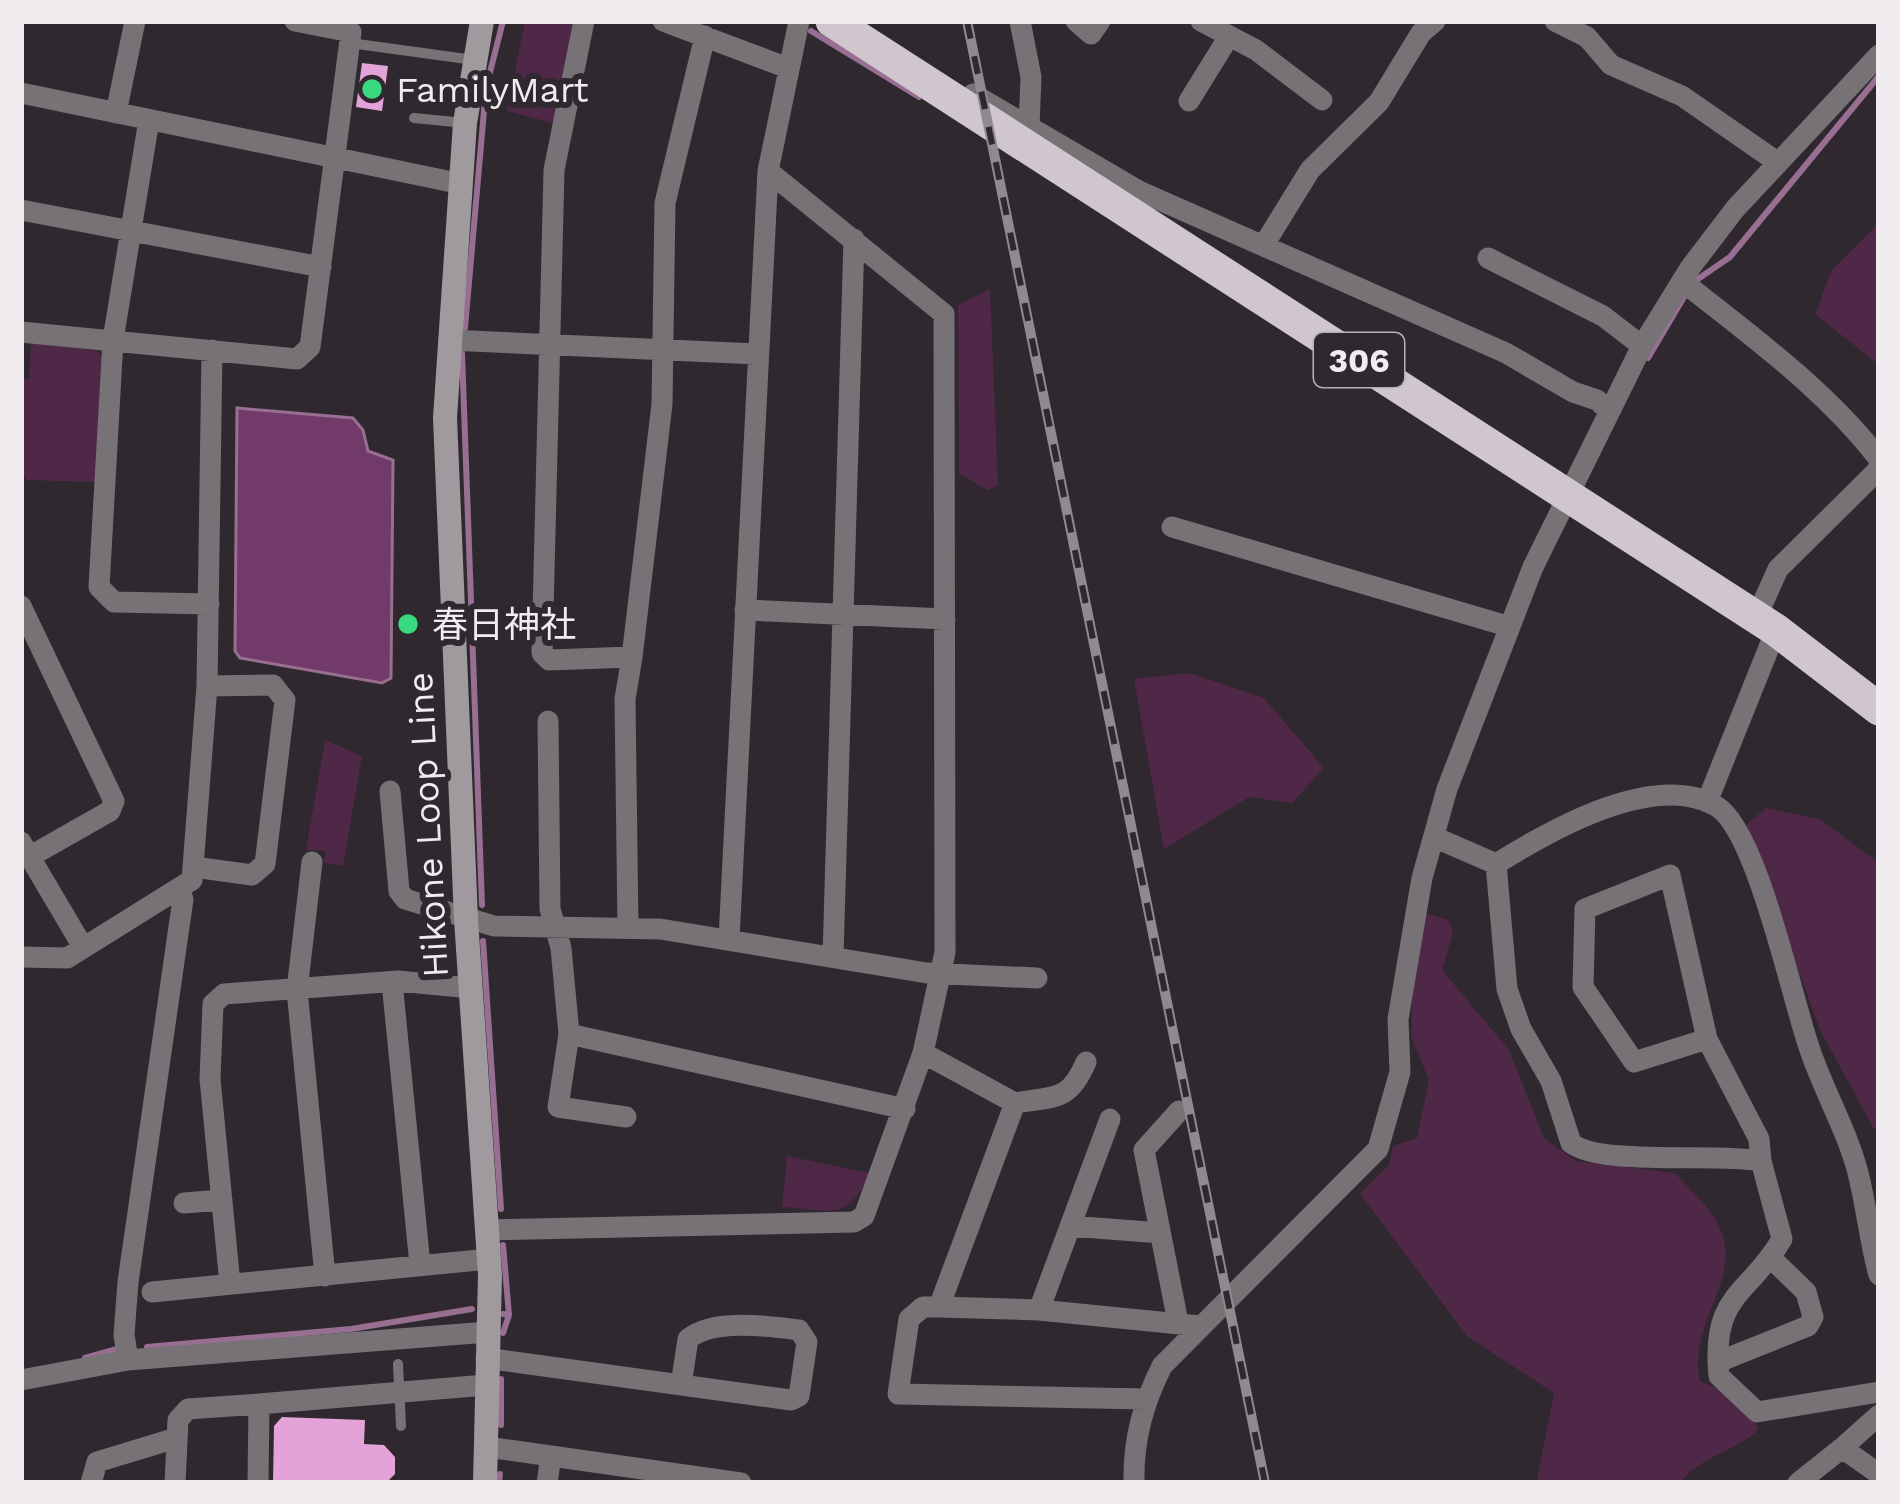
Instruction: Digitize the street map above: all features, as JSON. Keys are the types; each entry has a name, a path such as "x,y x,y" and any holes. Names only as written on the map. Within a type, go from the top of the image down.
{"highway":[{"name":"306","path":"832,21 1766,624 1879,709"}],"main road":[{"name":"Hikone Loop Line","path":"482,21 465,123 445,418 466,919 490,1267 485,1483"}],"street":[{"path":"116,113 135,21"},
{"path":"21,332 297,359 310,347 351,32 295,21"},
{"path":"584,21 554,170 542,653 549,660 632,657"},
{"path":"663,21 788,68"},
{"path":"729,940 768,171 799,21"},
{"path":"860,21 935,73 1139,191 1506,353 1573,392 1597,400 1609,411"},
{"path":"1076,21 1091,34 1100,21"},
{"path":"1201,21 1256,50 1322,100"},
{"path":"1265,243 1310,170 1379,102 1421,33 1435,21"},
{"path":"1555,21 1588,37 1611,64 1682,96 1778,162"},
{"path":"1021,22 1031,77 1029,126"},
{"path":"628,928 625,699 662,404 664,203 705,36"},
{"path":"1189,101 1228,38"},
{"path":"1135,1483 1134,1450 1146,1399 1189,1324 1378,1149 1400,1072 1398,1019 1434,837 1507,626 1642,346 1778,162 1879,56"},
{"path":"21,93 335,158 407,165 462,184"},
{"path":"149,120 112,340 99,587 114,602 209,604"},
{"path":"488,1230 854,1222 863,1216 923,1053 942,972 944,314 768,171"},
{"path":"21,210 321,267"},
{"path":"833,957 854,239"},
{"path":"1488,258 1604,316 1642,346"},
{"path":"1687,285 1805,379 1847,418 1879,459"},
{"path":"449,340 757,354"},
{"path":"21,957 67,958 192,880 207,686 212,350"},
{"path":"1707,802 1766,624 1778,569 1879,469"},
{"path":"1172,527 1507,626"},
{"path":"21,606 114,801 110,811 25,849 83,947"},
{"path":"745,610 945,619"},
{"path":"194,866 252,874 265,864 285,700 273,686 207,686"},
{"path":"548,721 550,909 569,1034 561,1111 626,1117"},
{"path":"390,791 399,890 406,899 466,919 556,928 628,928 942,972 1037,978"},
{"path":"1496,864 1586,814 1665,795 1720,808 1741,837 1759,880 1809,1050 1858,1174 1879,1275"},
{"path":"1434,837 1496,864"},
{"path":"312,862 297,990 325,1276"},
{"path":"1496,864 1507,989 1522,1030 1551,1081 1571,1143 1587,1151 1634,1156 1720,1155 1761,1161"},
{"path":"1707,1039 1634,1062 1583,987 1585,909 1670,875 1707,1039 1759,1139 1782,1240 1771,1258 1730,1296 1719,1376 1756,1412 1879,1392"},
{"path":"128,1360 124,1335 128,1282 184,899 178,890"},
{"path":"392,982 420,1265"},
{"path":"230,1284 210,1079 213,1004 224,994 392,982 471,988"},
{"path":"569,1034 905,1108"},
{"path":"923,1053 1015,1102 1066,1094 1075,1088 1086,1062"},
{"path":"939,1307 1015,1102"},
{"path":"1179,1111 1144,1150 1189,1324"},
{"path":"1039,1310 1110,1119"},
{"path":"184,1203 222,1199"},
{"path":"1070,1226 1148,1232"},
{"path":"1718,1362 1808,1326 1813,1318 1806,1292 1771,1258"},
{"path":"152,1292 420,1265 490,1267"},
{"path":"1146,1399 898,1394 909,1319 923,1307 939,1307 1039,1310 1189,1324"},
{"path":"21,1380 128,1360 488,1335 681,1384 791,1400 799,1396 807,1342 799,1330 763,1325 698,1331 688,1339 681,1384"},
{"path":"175,1483 178,1420 188,1409 486,1385"},
{"path":"259,1404 259,1483"},
{"path":"1798,1483 1879,1414"},
{"path":"91,1483 97,1462 176,1438"},
{"path":"487,1447 741,1483"},
{"path":"1842,1448 1879,1474"},
{"path":"547,1483 551,1456"}],"lane":[{"path":"351,32 475,60"},
{"path":"414,118 465,123"},
{"path":"398,1364 401,1426"}],"shaded area":[{"path":"525,21 576,21 556,124 507,111"},
{"path":"1879,223 1879,365 1815,314 1832,270"},
{"path":"990,289 998,485 987,490 959,473 958,305"},
{"path":"31,342 97,351 104,359 97,482 26,480 21,469 21,379 29,379"},
{"path":"237,408 353,418 363,430 368,451 393,460 391,678 382,683 240,658 235,651"},
{"path":"1189,673 1264,698 1324,768 1292,803 1249,797 1164,849 1134,679"},
{"path":"325,740 362,756 343,866 324,863 326,851 306,850"},
{"path":"1766,808 1820,819 1879,863 1879,1124 1874,1129 1820,1030 1746,825"},
{"path":"1422,912 1448,920 1453,932 1442,970 1509,1050 1544,1138 1576,1161 1675,1173 1718,1224 1725,1263 1701,1339 1700,1381 1736,1397 1759,1429 1698,1466 1680,1483 1537,1480 1554,1393 1467,1336 1360,1194 1389,1165 1393,1146 1417,1138 1429,1080 1411,1037 1413,969"},
{"path":"787,1156 870,1173 845,1207 825,1211 782,1207"}],"building":[{"name":"FamilyMart","path":"362,63 388,66 382,111 356,107"},
{"path":"282,1417 365,1420 364,1444 384,1445 395,1457 395,1474 386,1483 273,1483 274,1426"}],"waterway":[{"path":"465,328 486,88 503,21"},
{"path":"811,31 919,97"},
{"path":"1695,281 1730,257 1879,76"},
{"path":"1648,358 1687,292"},
{"path":"462,353 482,905"},
{"path":"483,941 501,1209"},
{"path":"503,1245 509,1315 503,1314"},
{"path":"147,1347 351,1329 472,1309"},
{"path":"503,1333 509,1315"},
{"path":"85,1358 117,1349"},
{"path":"501,1379 501,1425"},
{"path":"499,1483 500,1474"}],"railway":[{"path":"967,21 1265,1483"}],"place":[{"name":"FamilyMart","path":"372,89"},
{"name":"春日神社","path":"408,624"}]}
